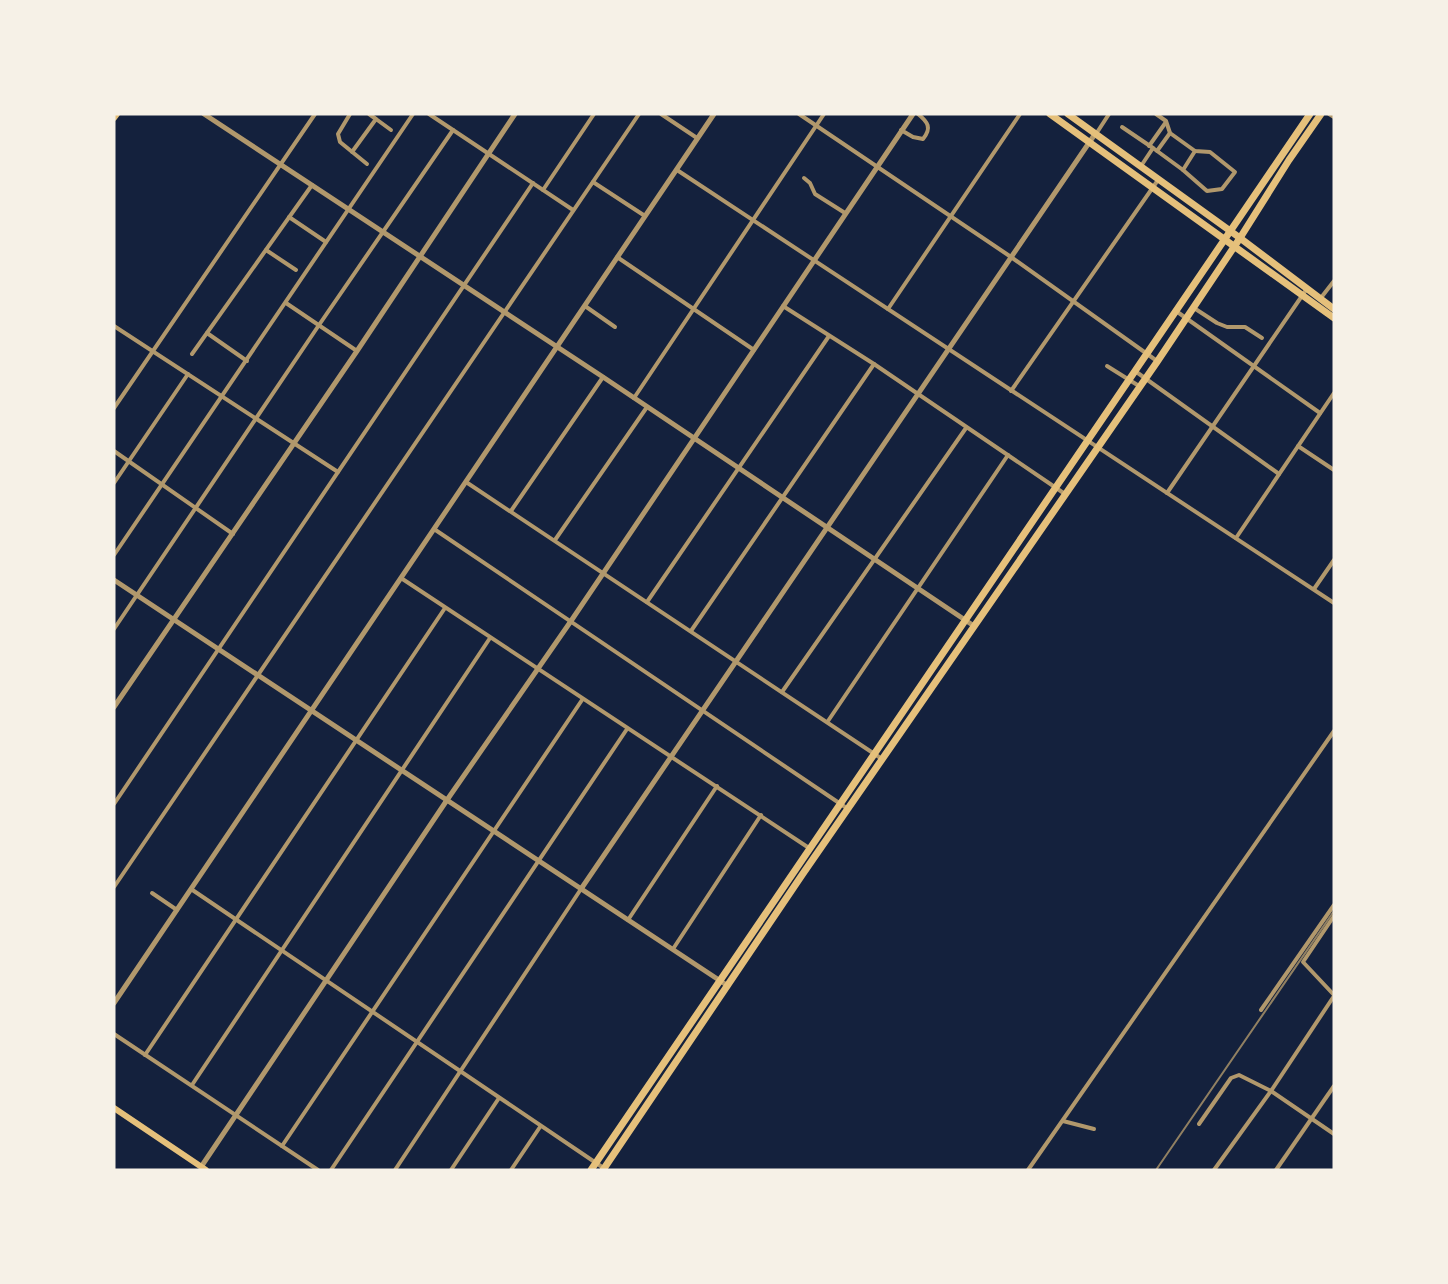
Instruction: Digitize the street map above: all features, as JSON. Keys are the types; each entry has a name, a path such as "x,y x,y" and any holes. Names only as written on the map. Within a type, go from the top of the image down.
{"main road":[{"path":"114,118 117,114"},
{"path":"1050,114 1233,247 1334,309"},
{"path":"1068,114 1240,238 1334,318"},
{"path":"591,1170 1310,114"},
{"path":"604,1169 848,808 1157,362 1321,114"},
{"path":"114,1108 204,1168"}],"street":[{"path":"204,114 603,377 974,626"},
{"path":"114,408 315,114"},
{"path":"350,114 338,138 344,146 368,164"},
{"path":"369,114 391,130"},
{"path":"114,555 413,114"},
{"path":"429,114 573,210"},
{"path":"114,707 357,351 515,114"},
{"path":"543,190 594,114"},
{"path":"114,886 639,114"},
{"path":"661,114 697,138"},
{"path":"114,1004 310,710 714,114"},
{"path":"799,114 1011,257 1157,362"},
{"path":"634,398 824,114"},
{"path":"204,1168 236,1115 447,800 571,621 913,114"},
{"path":"901,130 913,137 923,139 929,126 928,122 918,114"},
{"path":"888,309 1020,114"},
{"path":"395,1170 581,889 1109,114"},
{"path":"1122,127 1209,191 1222,189 1235,172 1210,152 1195,151 1170,133 1166,121 1156,114"},
{"path":"1329,114 1334,117"},
{"path":"352,152 375,119"},
{"path":"1141,166 1166,121"},
{"path":"114,630 255,418 453,130"},
{"path":"1153,148 1170,133"},
{"path":"1183,170 1195,151"},
{"path":"677,170 1334,603"},
{"path":"804,178 810,183 815,195 845,213"},
{"path":"1011,391 1158,178"},
{"path":"593,182 645,216"},
{"path":"114,804 533,183"},
{"path":"192,354 312,185"},
{"path":"289,217 326,242"},
{"path":"266,250 296,270"},
{"path":"617,257 754,350"},
{"path":"1320,299 1334,281"},
{"path":"1167,493 1305,292"},
{"path":"286,303 357,351"},
{"path":"585,306 615,327"},
{"path":"783,306 874,364 1065,494"},
{"path":"1194,307 1217,323 1227,327 1245,327 1262,338"},
{"path":"1175,310 1320,413"},
{"path":"114,326 338,472"},
{"path":"207,333 247,361"},
{"path":"647,602 829,336"},
{"path":"691,631 874,364"},
{"path":"1107,366 1140,386"},
{"path":"1134,371 1279,474"},
{"path":"114,483 188,374"},
{"path":"511,511 603,377"},
{"path":"1236,537 1334,393"},
{"path":"555,540 647,407"},
{"path":"782,692 966,428"},
{"path":"1298,446 1334,470"},
{"path":"114,451 233,534"},
{"path":"828,721 919,590 1008,455"},
{"path":"466,482 883,759"},
{"path":"434,529 848,808"},
{"path":"1314,589 1334,560"},
{"path":"400,578 818,854"},
{"path":"114,580 728,986"},
{"path":"145,1055 445,608"},
{"path":"192,1085 490,638"},
{"path":"282,1146 582,700"},
{"path":"331,1170 627,729"},
{"path":"1028,1170 1334,730"},
{"path":"628,920 717,786"},
{"path":"673,949 761,815"},
{"path":"191,889 604,1169"},
{"path":"152,893 177,910"},
{"path":"1261,1010 1334,904"},
{"path":"1303,963 1334,916"},
{"path":"1214,1170 1334,996 1296,957"},
{"path":"114,1034 318,1170"},
{"path":"1199,1124 1226,1084 1234,1075 1239,1075 1271,1090 1334,1134"},
{"path":"1276,1170 1334,1086"},
{"path":"451,1170 499,1098"},
{"path":"1063,1121 1094,1129"},
{"path":"510,1170 540,1127"}],"railway":[{"path":"1156,1170 1334,911"}]}
